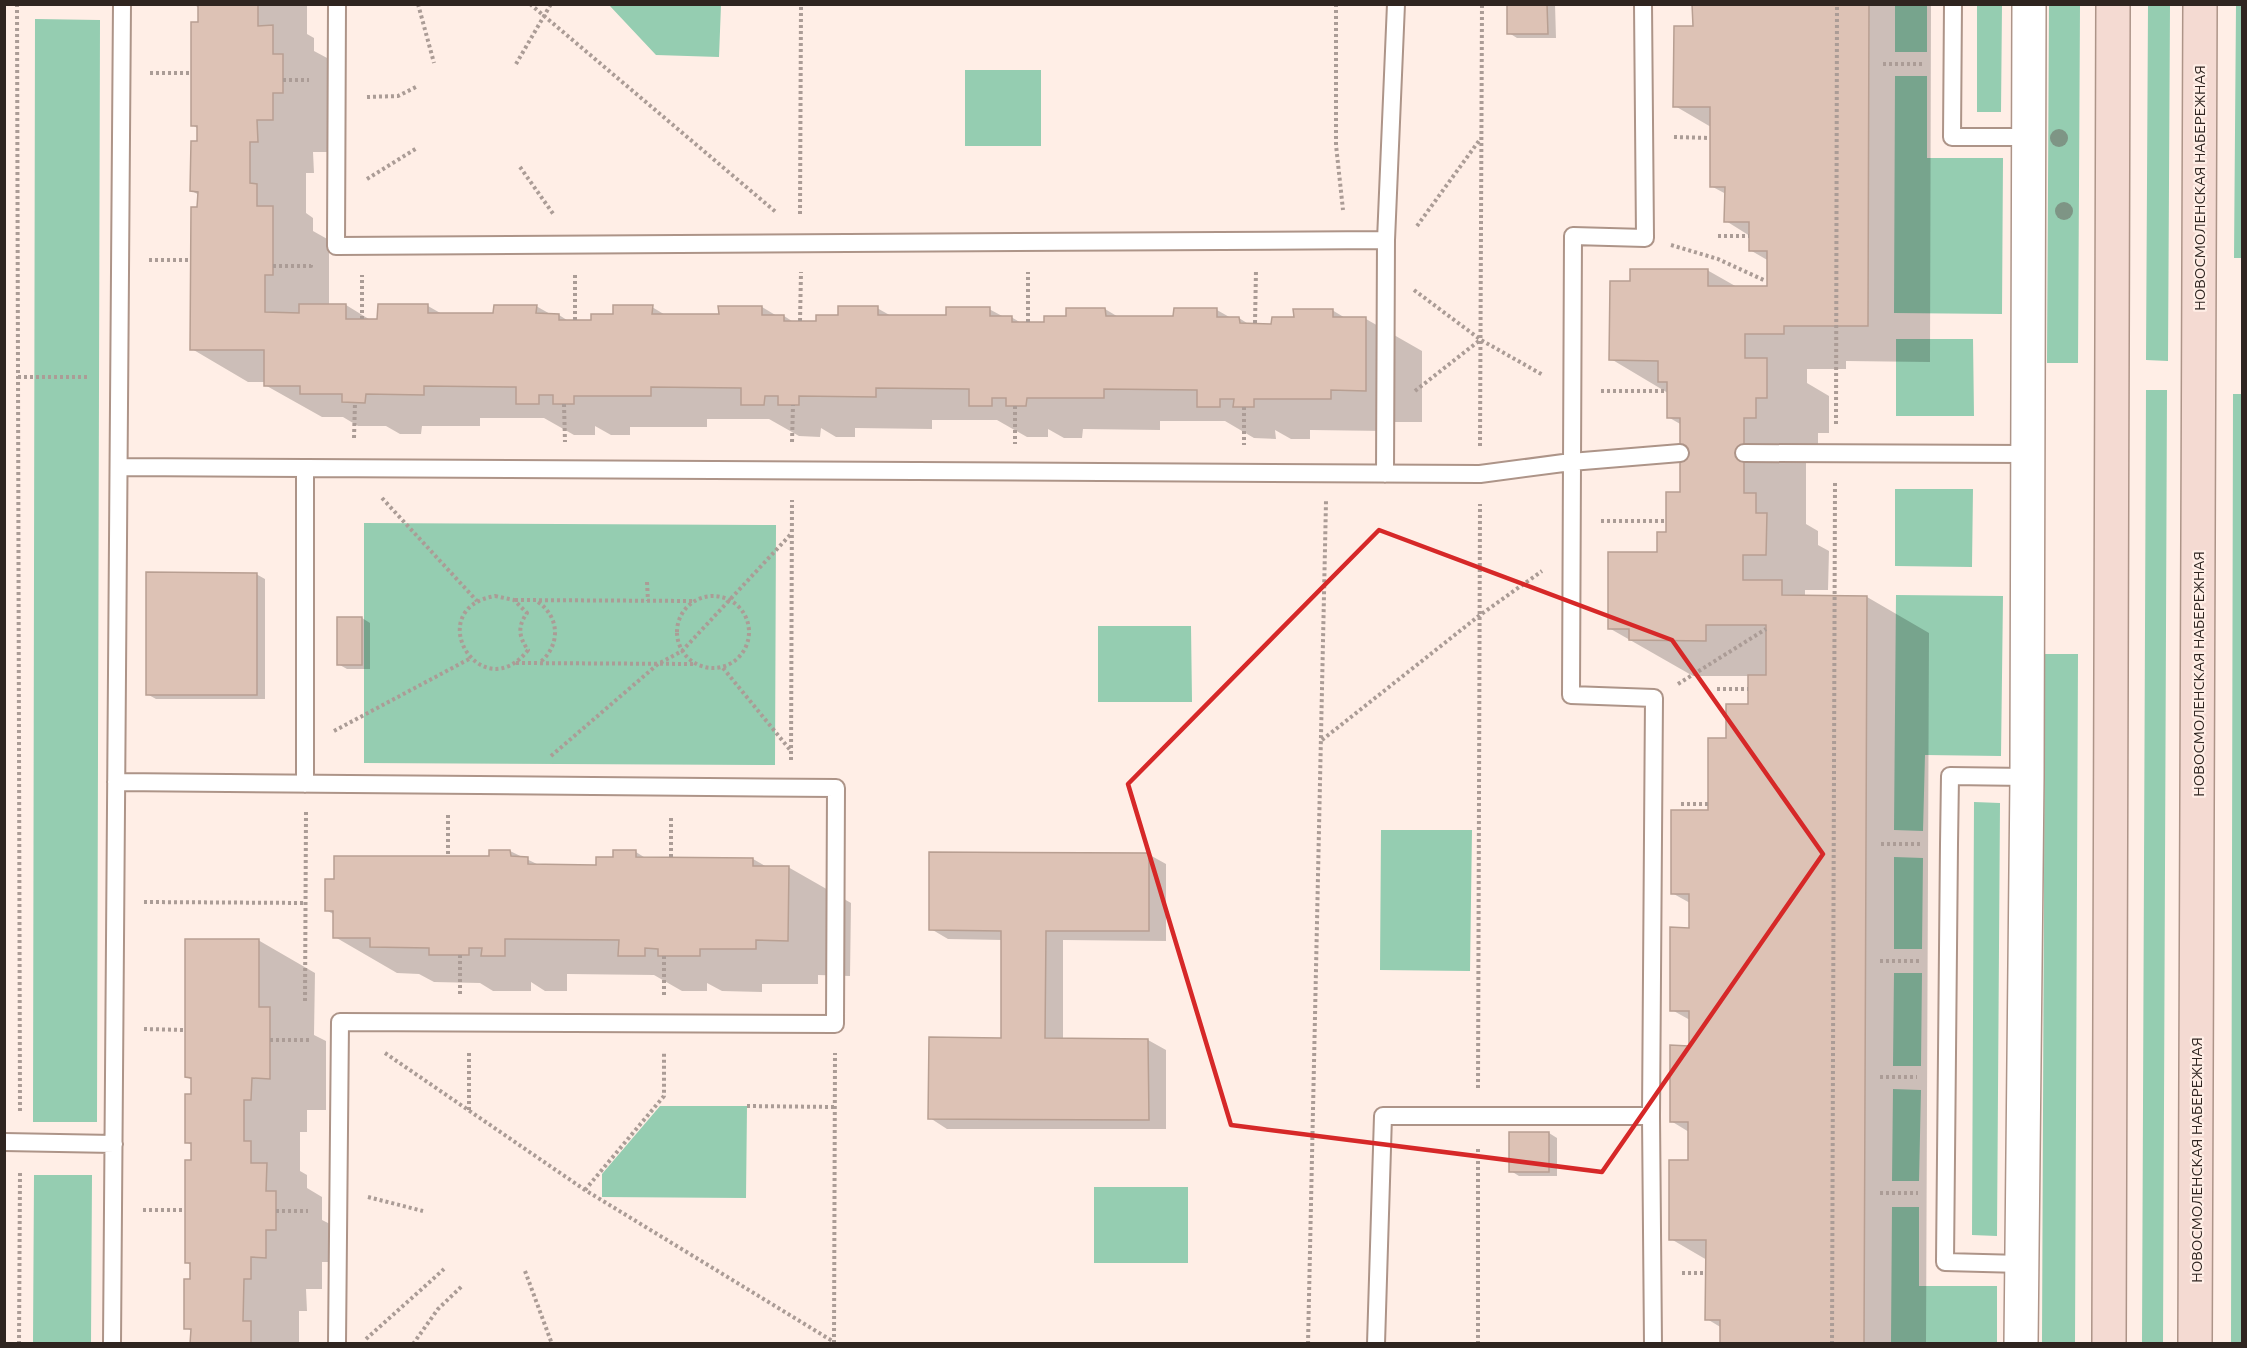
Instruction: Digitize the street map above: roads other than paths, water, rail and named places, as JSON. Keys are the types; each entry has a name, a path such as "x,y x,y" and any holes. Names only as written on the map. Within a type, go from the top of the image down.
{"street":[{"path":"2021,1344 2027,777 2029,4"},
{"path":"2109,1344 2113,4"},
{"name":"НОВОСМОЛЕНСКАЯ НАБЕРЕЖНАЯ","path":"2195,1344 2200,4"}],"lane":[{"path":"112,1344 122,4"},
{"path":"337,4 336,246 575,244 800,238 1029,242 1386,240"},
{"path":"1385,474 1386,240 1396,4"},
{"path":"1643,4 1645,238 1573,236 1570,695 1654,698 1651,1116 1653,1344"},
{"path":"1953,4 1952,137 2028,137"},
{"path":"119,467 1480,474 1571,462 1680,453"},
{"path":"1744,453 2028,454"},
{"path":"305,468 305,784"},
{"path":"2021,1264 1945,1262 1949,844 1950,776 2027,777"},
{"path":"116,782 836,788 836,1024 340,1022 337,1344"},
{"path":"1376,1344 1383,1116 1651,1116"},
{"path":"12,1142 114,1144"}]}
